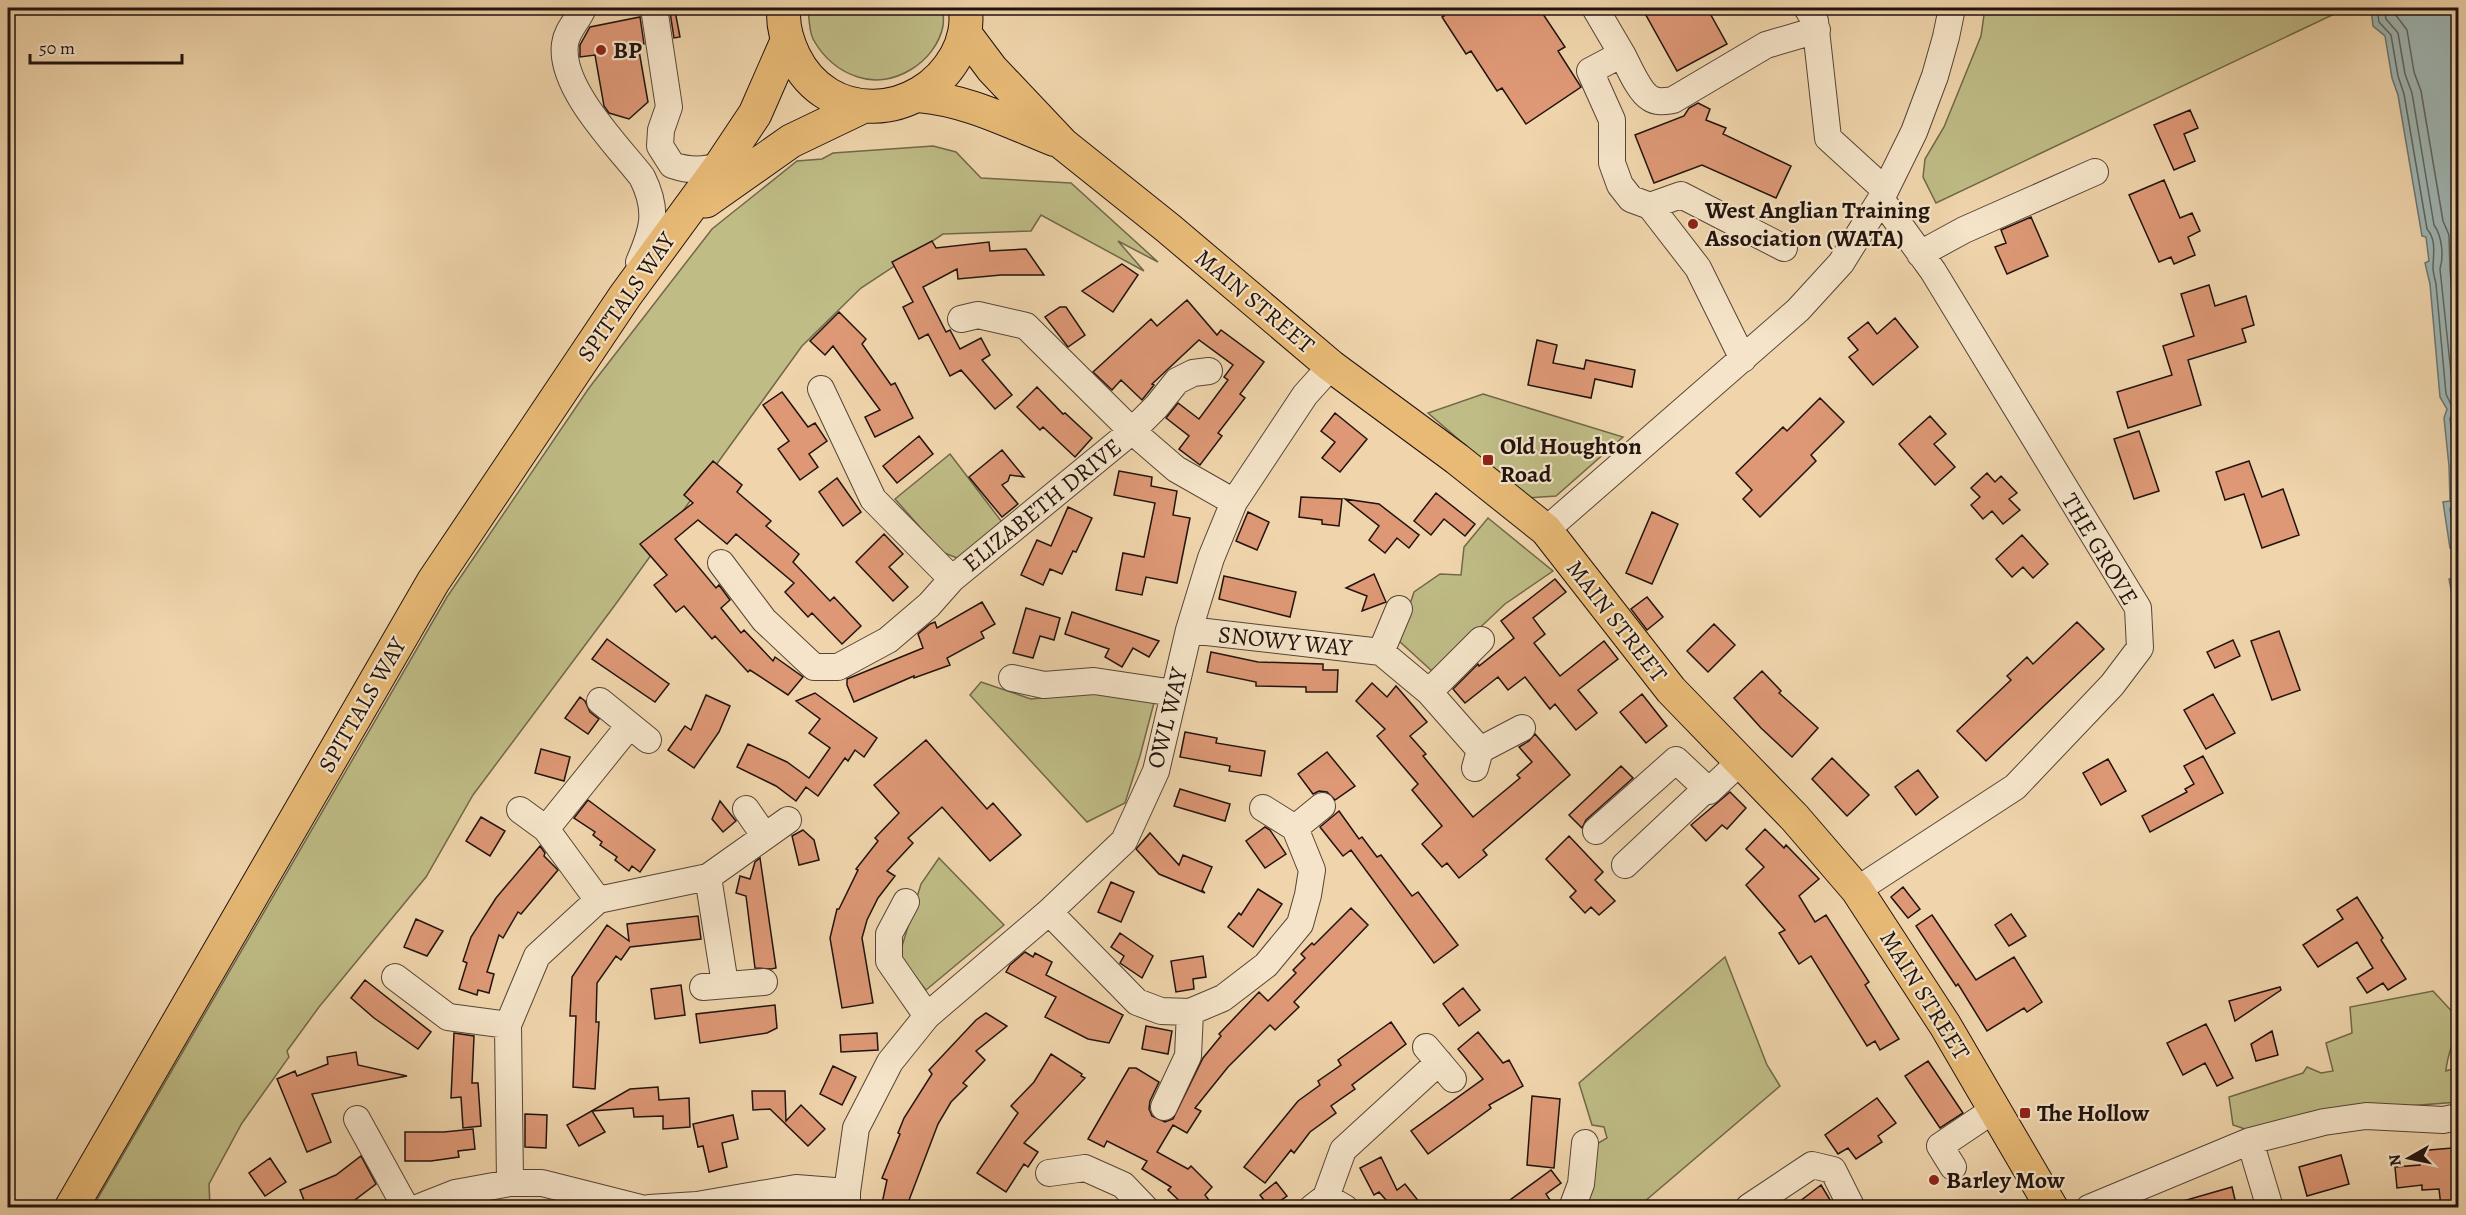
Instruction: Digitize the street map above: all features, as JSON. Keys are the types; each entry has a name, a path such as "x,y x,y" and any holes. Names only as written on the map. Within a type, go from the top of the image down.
{"highway":[{"path":"784,17 799,66 811,80 826,92 843,101 864,106 886,106 918,96 938,82 949,69 959,51 967,15"},
{"name":"SPITTALS WAY","path":"71,1208 433,582 625,296 721,165 755,114 784,17"},
{"name":"SPITTALS WAY","path":"680,220 791,141 864,106"}],"main road":[{"name":"MAIN STREET","path":"967,15 992,69 1063,144 1168,228 1331,366 1457,459 1546,530 1671,690 1795,818 1857,890 1945,1025 2052,1208"},
{"name":"MAIN STREET","path":"918,96 943,98 973,106 1063,144"}],"street":[{"path":"583,8 564,46 567,71 575,90 642,177 652,206 653,229 625,296"},
{"path":"654,8 669,107 661,130 660,146 672,165 688,171 721,165"},
{"path":"1595,8 1643,92 1650,99 1659,101 1673,100 1812,19"},
{"path":"1546,530 1798,310 1841,263 1883,195 1914,132 1935,76 1952,8"},
{"name":"THE GROVE","path":"1812,19 1828,138 1883,195 1933,271 2138,608 2140,648 2112,685 2015,787 1857,890"},
{"path":"1622,54 1590,71 1612,120 1612,163 1620,185 1631,199 1650,206 1698,268 1743,359"},
{"path":"1920,254 1964,230 2096,172"},
{"path":"1650,206 1681,195 1784,248"},
{"name":"ELIZABETH DRIVE","path":"971,311 1026,326 1132,431 1176,469 1234,502"},
{"name":"OWL WAY","path":"847,1200 856,1128 890,1062 927,1016 1049,912 1124,842 1156,771 1189,630 1211,558 1234,502 1305,395 1331,366"},
{"path":"1132,431 1157,406 1177,381 1193,373 1209,371"},
{"name":"ELIZABETH DRIVE","path":"822,402 873,498 952,579"},
{"name":"ELIZABETH DRIVE","path":"721,563 764,620 814,666 838,667 888,639 929,605 952,579 1132,431"},
{"name":"SNOWY WAY","path":"1381,651 1399,609"},
{"name":"SNOWY WAY","path":"1189,630 1381,651 1429,692 1478,759 1522,728"},
{"path":"1429,692 1480,640"},
{"path":"1012,678 1044,685 1094,681 1174,693"},
{"path":"546,829 639,733 600,701"},
{"path":"1596,831 1676,760 1709,791 1740,762"},
{"path":"1625,865 1706,789"},
{"path":"1295,828 1322,806"},
{"path":"1049,912 1137,1002 1161,1011 1190,1012 1223,998 1266,965 1300,924 1312,870 1295,828 1263,808"},
{"path":"746,809 764,835"},
{"path":"520,810 546,829 598,900"},
{"path":"510,1183 508,1025 537,956 598,900 708,877 788,819"},
{"path":"708,877 714,985 764,982"},
{"path":"906,902 889,934 889,962 927,1016"},
{"path":"395,977 448,1017 508,1025"},
{"path":"1164,1107 1188,1056 1190,1012"},
{"path":"1328,1204 1343,1150 1439,1063"},
{"path":"1953,1167 1940,1146 1995,1109"},
{"path":"356,1115 406,1208"},
{"path":"2090,1208 2250,1141 2324,1122 2366,1116 2443,1120 2458,1117"},
{"path":"2250,1141 2270,1208"},
{"path":"1572,1208 1581,1184 1585,1143"},
{"path":"1749,1207 1812,1165 1833,1170 1852,1208"},
{"path":"1049,1173 1085,1168 1123,1185 1145,1208"},
{"path":"417,1208 455,1192 510,1183 543,1183 641,1208"},
{"path":"649,1208 698,1205 796,1188 847,1200"}],"shaded area":[{"path":"808,8 943,8 943,24 939,39 932,51 911,70 898,76 871,80 844,71 822,52 812,36"},
{"path":"1985,8 2347,8 1936,203 1923,177 1925,159 1944,127 1981,36"},
{"path":"933,146 956,152 981,178 1071,183 1158,262 1118,241 1144,271 1041,215 1031,231 943,234 861,288 802,346 615,605 473,795 426,877 319,1007 287,1051 289,1057 242,1123 209,1184 210,1207 92,1208 447,597 589,388 712,229 797,161 822,159 833,153"},
{"path":"1483,394 1623,437 1556,496 1527,498 1428,413"},
{"path":"950,454 1005,526 962,560 942,552 895,499"},
{"path":"1488,518 1553,571 1505,604 1433,672 1398,640 1414,592 1440,574 1461,575 1464,547"},
{"path":"981,682 1031,699 1089,693 1155,699 1125,803 1087,822 970,695"},
{"path":"939,858 1004,925 926,990 899,956 921,884"},
{"path":"1725,957 1767,1065 1780,1086 1638,1207 1584,1208 1595,1145 1607,1138 1604,1127 1592,1125 1579,1083"},
{"path":"2433,991 2458,1018 2446,1071 2458,1067 2458,1102 2331,1112 2251,1131 2233,1125 2229,1097 2303,1073 2307,1067 2321,1073 2333,1071 2326,1043 2352,1033 2350,1007"}],"water":[{"path":"2371,8 2458,8 2458,610 2455,610 2449,579 2454,578 2453,550 2450,548 2443,502 2450,501 2444,418 2447,409 2440,397 2430,284 2425,263 2429,261 2426,237 2422,236 2398,95 2392,78 2385,36 2373,26"}],"building":[{"path":"1438,8 1539,8 1565,47 1558,51 1581,87 1526,124 1502,88 1497,91 1471,51 1466,54"},
{"path":"1642,8 1707,8 1727,44 1677,71"},
{"path":"675,11 680,37 674,38 670,12"},
{"name":"BP","path":"640,17 644,44 638,45 648,102 629,119 609,113 604,106 595,55 580,57 580,45 590,27"},
{"path":"1698,103 1710,109 1706,120 1726,128 1723,134 1791,166 1776,198 1702,165 1654,183 1635,135 1684,116 1689,108"},
{"path":"2190,110 2198,128 2184,134 2195,161 2174,170 2154,125"},
{"path":"2164,180 2180,218 2192,213 2200,231 2188,237 2195,255 2174,264 2171,257 2159,262 2129,195"},
{"path":"2031,217 2048,256 2007,274 1995,247 2006,243 2001,230"},
{"path":"932,241 936,248 989,242 990,251 1026,249 1044,275 1001,275 958,279 957,269 923,287 946,332 950,330 960,349 981,338 990,355 982,360 1012,395 995,409 961,370 950,376 928,334 919,339 903,307 913,302 892,262"},
{"path":"1122,264 1138,275 1113,312 1082,291"},
{"path":"2209,285 2215,306 2246,296 2254,325 2242,329 2246,342 2188,360 2201,405 2128,428 2117,392 2172,375 2163,346 2194,336 2181,294"},
{"path":"1187,300 1217,335 1221,330 1264,362 1240,394 1245,398 1218,433 1222,436 1200,465 1179,449 1189,436 1166,418 1178,403 1199,419 1228,380 1224,377 1233,365 1199,340 1152,384 1154,385 1142,400 1121,380 1112,390 1093,372 1151,319 1157,326"},
{"path":"1060,307 1066,307 1085,335 1068,347 1045,317"},
{"path":"839,312 866,339 862,344 891,385 895,383 913,418 875,437 865,417 880,410 833,346 825,355 810,341"},
{"path":"1895,318 1918,347 1873,385 1849,357 1858,350 1848,338 1868,322 1877,334"},
{"path":"1537,340 1557,345 1553,363 1584,369 1586,360 1635,370 1632,387 1595,379 1591,398 1528,385"},
{"path":"1037,387 1063,414 1065,413 1092,438 1075,457 1043,427 1040,430 1017,407"},
{"path":"782,392 808,427 815,423 827,441 809,454 818,467 800,480 778,449 789,441 763,405"},
{"path":"1820,398 1844,422 1811,455 1816,461 1760,517 1743,499 1752,490 1736,473 1783,427 1787,431"},
{"path":"1335,413 1367,439 1340,472 1322,458 1335,442 1321,431"},
{"path":"1930,416 1946,434 1934,444 1955,467 1935,485 1899,444"},
{"path":"2139,431 2159,491 2134,499 2114,439"},
{"path":"919,436 933,454 897,483 883,466"},
{"path":"1002,450 1024,477 1010,475 1008,481 1002,485 1018,504 1002,517 969,477"},
{"path":"713,461 742,485 737,492 771,521 766,526 799,554 793,562 830,601 834,597 861,626 842,644 812,613 808,617 785,592 794,583 736,534 727,544 698,520 675,539 716,588 719,585 730,600 721,608 741,633 744,630 773,661 775,657 803,677 788,695 750,670 748,672 715,636 712,639 684,606 676,612 654,585 667,575 640,544 693,503 684,495"},
{"path":"2249,461 2262,497 2283,489 2299,535 2262,548 2244,494 2225,500 2216,472"},
{"path":"1119,471 1152,477 1151,486 1177,491 1173,515 1190,518 1177,583 1146,577 1142,595 1116,590 1123,553 1144,557 1155,503 1114,495"},
{"path":"1987,473 1995,482 2001,476 2017,493 2009,499 2020,510 2003,524 1992,511 1983,519 1971,505 1980,497 1971,488"},
{"path":"837,478 861,512 843,526 819,492"},
{"path":"1436,493 1475,524 1465,536 1444,519 1431,535 1414,521"},
{"path":"1301,497 1342,499 1339,526 1322,524 1322,520 1299,517"},
{"path":"1345,499 1379,504 1419,535 1409,548 1397,538 1385,553 1369,540 1379,526"},
{"path":"1068,507 1092,518 1076,552 1073,551 1062,574 1050,569 1043,585 1021,575 1037,540 1051,546"},
{"path":"1248,512 1269,522 1257,550 1236,541"},
{"path":"1652,512 1678,524 1652,584 1626,573"},
{"path":"884,534 903,554 889,567 908,587 893,601 856,562"},
{"path":"2022,535 2048,564 2033,578 2023,567 2012,577 1996,559"},
{"path":"1374,574 1386,602 1362,611 1367,596 1346,588"},
{"path":"1224,576 1296,592 1290,617 1219,599"},
{"path":"1555,579 1566,592 1533,618 1545,634 1534,643 1560,676 1604,641 1618,659 1578,690 1597,713 1576,730 1555,704 1550,709 1525,677 1508,690 1498,677 1465,703 1453,689 1478,664 1479,666 1514,638 1501,621"},
{"path":"1647,597 1663,617 1647,630 1631,609"},
{"path":"982,602 995,624 981,632 984,638 947,658 950,665 914,678 914,676 854,702 847,679 923,648 918,634 930,624 935,622 937,628"},
{"path":"1026,608 1060,618 1054,640 1040,636 1033,658 1013,653"},
{"path":"1072,612 1159,641 1149,657 1133,648 1122,667 1105,657 1109,649 1065,634"},
{"path":"2077,622 2104,649 1986,761 1957,731 2011,680 2007,676 2027,657 2033,664"},
{"path":"1714,624 1735,645 1708,672 1687,651"},
{"path":"2279,631 2300,690 2272,700 2251,641"},
{"path":"607,639 669,684 655,702 592,659"},
{"path":"2233,640 2240,656 2215,668 2207,652"},
{"path":"1211,652 1258,662 1323,664 1323,670 1338,670 1337,692 1306,692 1306,687 1256,686 1256,682 1207,672"},
{"path":"1762,671 1781,691 1779,693 1818,728 1792,757 1734,698"},
{"path":"1372,683 1387,697 1396,686 1427,722 1410,736 1426,754 1423,756 1473,817 1520,778 1517,775 1532,762 1519,747 1535,734 1570,775 1483,850 1487,855 1459,878 1447,863 1442,867 1422,844 1442,826 1412,790 1418,784 1377,736 1385,729 1356,701"},
{"path":"815,693 877,738 864,757 855,750 848,761 845,758 818,796 806,787 796,801 776,786 737,767 748,744 787,762 809,778 830,748 809,733 820,719 796,701"},
{"path":"1642,694 1667,726 1646,743 1620,712"},
{"path":"2213,694 2235,733 2206,749 2184,710"},
{"path":"706,695 730,706 719,732 694,768 668,750 685,726 691,730"},
{"path":"580,697 585,701 590,712 599,719 588,734 565,718"},
{"path":"1185,732 1217,738 1216,743 1265,751 1261,776 1229,771 1230,766 1180,757"},
{"path":"926,740 987,809 993,803 1021,835 990,861 942,807 908,838 913,843 887,871 895,876 878,898 867,920 862,938 873,1003 842,1008 830,938 837,909 858,870 856,869 878,841 875,838 899,813 874,785"},
{"path":"541,749 570,757 564,781 535,773"},
{"path":"1327,752 1355,786 1335,800 1327,792 1319,791 1313,794 1298,774"},
{"path":"2203,756 2223,793 2150,832 2142,816 2187,792 2185,789 2194,784 2184,766"},
{"path":"1832,758 1869,795 1847,816 1812,779"},
{"path":"2108,759 2126,791 2101,805 2083,773"},
{"path":"1621,766 1633,778 1586,820 1582,828 1569,815"},
{"path":"1918,770 1938,797 1916,815 1895,787"},
{"path":"1180,789 1230,804 1225,821 1174,806"},
{"path":"1730,792 1746,808 1727,829 1722,825 1706,841 1691,825"},
{"path":"588,800 655,850 640,872 632,866 629,871 615,860 617,857 600,845 602,842 593,835 595,832 574,818"},
{"path":"720,801 736,821 723,832 712,819"},
{"path":"1339,811 1359,839 1362,837 1377,857 1381,855 1412,896 1418,892 1458,945 1434,963 1351,850 1343,856 1320,827"},
{"path":"481,817 505,831 490,856 466,841"},
{"path":"1265,827 1270,830 1286,854 1265,868 1246,841"},
{"path":"1765,829 1784,848 1786,845 1819,879 1799,896 1815,922 1826,915 1869,982 1865,985 1899,1039 1880,1050 1875,1041 1867,1046 1811,956 1799,964 1779,933 1785,930 1746,885 1764,867 1746,849"},
{"path":"803,830 814,840 819,860 799,865 792,836"},
{"path":"1150,833 1179,865 1183,855 1212,867 1202,890 1205,893 1159,874 1136,849"},
{"path":"1569,836 1603,872 1595,880 1615,901 1599,915 1591,907 1585,913 1570,897 1576,891 1546,859"},
{"path":"540,846 545,853 544,856 558,870 521,914 518,912 503,938 499,935 487,972 494,974 489,993 478,990 477,995 459,989 467,963 463,961 471,937 496,898"},
{"path":"760,858 776,968 771,969 755,968 746,896 736,893 740,876 750,879 755,862"},
{"path":"1111,882 1134,892 1121,922 1098,912"},
{"path":"1903,887 1920,909 1908,918 1891,897"},
{"path":"1258,889 1282,904 1253,947 1228,927 1239,913 1241,915"},
{"path":"2357,897 2406,979 2388,990 2383,983 2367,993 2357,978 2373,968 2357,942 2318,967 2303,945 2343,919 2337,910"},
{"path":"1351,908 1368,925 1294,1002 1299,1007 1275,1030 1270,1025 1228,1067 1195,1108 1201,1111 1187,1133 1173,1125 1157,1152 1188,1169 1191,1166 1212,1187 1205,1195 1215,1208 1187,1208 1168,1190 1171,1187 1142,1169 1147,1161 1107,1141 1104,1147 1088,1139 1129,1068 1136,1068 1159,1082 1150,1101 1149,1109 1152,1116 1165,1122 1173,1119 1203,1058 1221,1036 1219,1034 1259,992 1268,1001 1296,973 1293,970 1305,958 1301,954 1312,943 1314,945"},
{"path":"2011,914 2026,936 2009,946 1995,925"},
{"path":"1932,915 1976,980 2014,957 2042,1002 2027,1012 2024,1008 1987,1031 1958,984 1956,986 1916,926"},
{"path":"698,916 701,939 630,947 621,960 616,956 597,983 596,1022 599,1022 595,1089 573,1087 576,1016 570,1016 572,977 607,925 629,941 627,924"},
{"path":"416,919 443,931 427,956 404,947"},
{"path":"1120,933 1153,956 1142,978 1120,963 1124,956 1111,947"},
{"path":"1025,952 1033,957 1035,953 1052,962 1046,975 1123,1015 1109,1043 1088,1039 1045,1017 1056,997 1006,972 1010,965"},
{"path":"1203,956 1206,977 1193,979 1194,989 1176,992 1171,961"},
{"path":"365,980 431,1032 418,1049 374,1018 351,998"},
{"path":"681,985 685,1015 655,1019 651,989"},
{"path":"2280,987 2281,990 2235,1021 2229,1001"},
{"path":"1463,988 1480,1010 1459,1026 1443,1004"},
{"path":"775,1005 777,1028 767,1033 700,1043 696,1014"},
{"path":"986,1013 1007,1026 976,1051 985,1060 963,1083 967,1086 951,1102 938,1124 906,1208 881,1208 887,1180 882,1178 904,1118 932,1074 929,1070 976,1020"},
{"path":"1391,1022 1406,1044 1352,1085 1355,1089 1331,1106 1336,1113 1310,1132 1294,1153 1291,1150 1265,1183 1244,1167 1298,1101 1320,1085 1318,1081 1341,1065 1338,1060"},
{"path":"2206,1024 2233,1078 2217,1086 2205,1063 2183,1075 2167,1043"},
{"path":"1146,1026 1172,1031 1168,1054 1142,1049"},
{"path":"2272,1031 2278,1055 2256,1061 2251,1044"},
{"path":"1478,1032 1503,1063 1509,1060 1523,1086 1489,1105 1491,1108 1428,1154 1411,1131 1483,1079 1458,1049"},
{"path":"454,1033 474,1036 472,1083 478,1083 481,1126 463,1128 461,1097 451,1098"},
{"path":"877,1033 878,1050 841,1052 840,1035"},
{"path":"356,1052 358,1065 407,1076 312,1094 331,1142 307,1152 277,1079 295,1071 297,1076 328,1064 327,1057"},
{"path":"1051,1054 1085,1078 1024,1143 1038,1152 1028,1167 1024,1164 1006,1192 977,1173 1018,1113 1011,1106 1034,1082"},
{"path":"1928,1061 1963,1113 1940,1128 1905,1076"},
{"path":"833,1066 856,1077 842,1105 820,1094"},
{"path":"658,1087 659,1100 689,1098 690,1127 663,1129 663,1116 634,1117 633,1108 592,1111 605,1132 579,1146 567,1125 630,1089"},
{"path":"752,1091 785,1091 786,1121 801,1105 825,1129 808,1146 770,1109 753,1110"},
{"path":"1532,1096 1560,1099 1554,1168 1527,1165"},
{"path":"1877,1098 1896,1123 1878,1136 1882,1142 1856,1159 1848,1148 1838,1154 1825,1135"},
{"path":"525,1114 547,1115 546,1148 525,1147"},
{"path":"733,1115 738,1139 722,1143 727,1167 709,1172 703,1146 698,1147 693,1124"},
{"path":"473,1129 475,1149 458,1151 459,1157 431,1161 405,1161 405,1132"},
{"path":"2452,1148 2458,1204 2441,1206 2439,1189 2422,1190 2422,1185 2397,1188 2395,1167 2420,1165 2418,1151"},
{"path":"2341,1155 2349,1184 2307,1196 2299,1167"},
{"path":"361,1156 376,1184 352,1202 338,1208 307,1208 300,1190 336,1175"},
{"path":"1381,1157 1397,1190 1405,1184 1424,1208 1377,1208 1386,1200 1379,1192 1374,1195 1360,1168"},
{"path":"270,1158 286,1182 265,1196 249,1173"},
{"path":"1551,1170 1561,1183 1546,1194 1550,1200 1540,1208 1499,1208"},
{"path":"1276,1182 1287,1196 1270,1208 1260,1195"},
{"path":"1821,1185 1835,1208 1791,1208"},
{"path":"2232,1187 2237,1208 2177,1208 2176,1203"}],"place":[{"name":"BP","path":"601,50"},
{"name":"West Anglian Training Association (WATA)","path":"1693,224"},
{"name":"Old Houghton Road","path":"1488,460"},
{"name":"The Hollow","path":"2025,1113"},
{"name":"Barley Mow","path":"1934,1180"}]}
